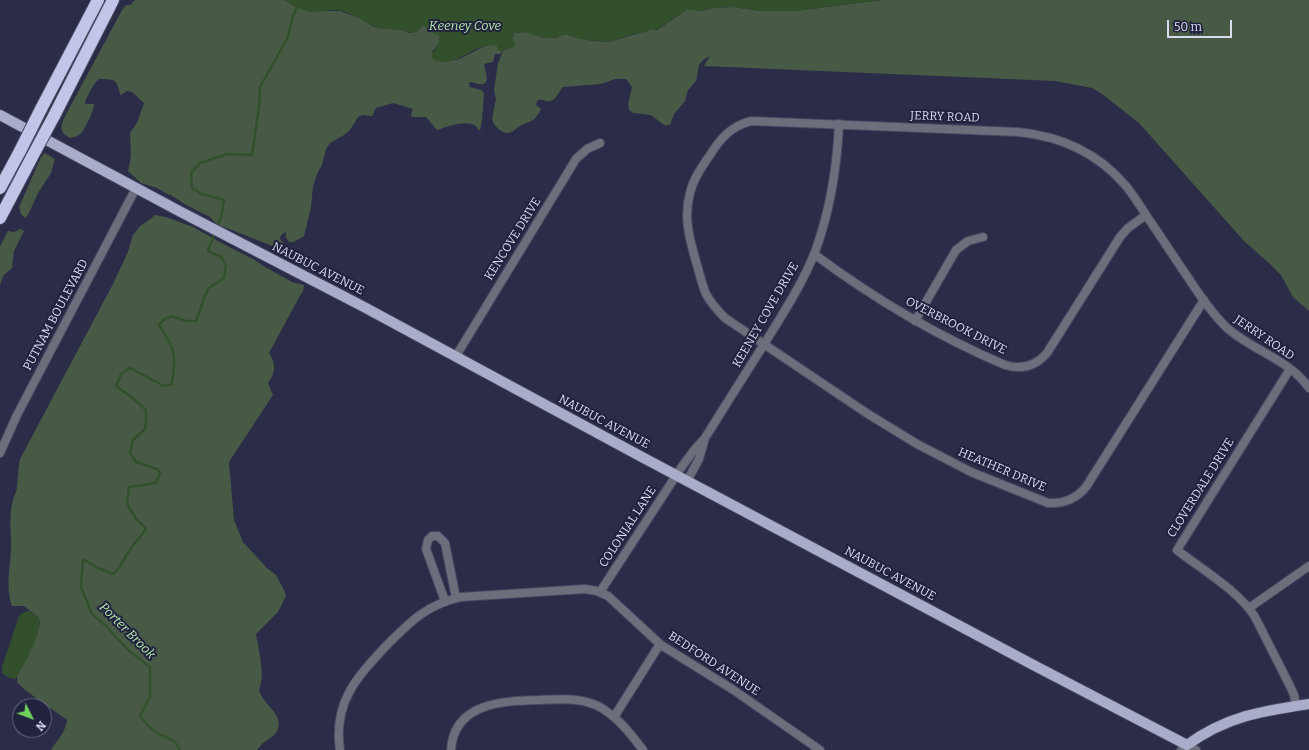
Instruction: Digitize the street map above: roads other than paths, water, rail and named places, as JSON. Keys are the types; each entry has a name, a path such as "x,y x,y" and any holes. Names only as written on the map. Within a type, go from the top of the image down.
{"highway":[{"path":"0,188 98,0"},
{"path":"0,218 113,0"}],"main road":[{"name":"NAUBUC AVENUE","path":"0,115 209,227 456,356 1038,668 1184,748"},
{"path":"1184,748 1211,730 1236,718 1262,711 1309,704"}],"street":[{"name":"JERRY ROAD","path":"764,344 730,322 712,304 704,289 687,224 687,205 691,187 698,173 717,144 728,133 740,125 757,121 1018,132 1053,138 1069,144 1084,151 1107,167 1126,187 1216,316 1232,332 1290,369 1302,379 1309,388"},
{"name":"KEENEY COVE DRIVE","path":"676,475 695,448 705,438 764,344 798,288 814,254 823,226 831,192 836,163 839,124"},
{"name":"KENCOVE DRIVE","path":"456,356 576,160 587,149 600,143"},
{"name":"PUTNAM BOULEVARD","path":"0,453 17,415 136,188"},
{"name":"OVERBROOK DRIVE","path":"814,254 866,290 915,321 1005,365 1020,368 1033,364 1042,358 1048,351 1120,236 1146,215"},
{"path":"915,321 956,250 968,240 983,237"},
{"name":"HEATHER DRIVE","path":"764,344 879,421 931,452 975,473 1040,500 1050,503 1060,503 1068,501 1078,495 1088,484 1204,300"},
{"name":"CLOVERDALE DRIVE","path":"1290,369 1176,550 1232,592 1249,608 1290,686 1294,695 1296,706"},
{"name":"KEENEY COVE DRIVE","path":"687,481 699,460 705,438"},
{"name":"COLONIAL LANE","path":"600,592 676,475"},
{"path":"446,601 426,549 428,540 432,536 438,536 445,542 456,598"},
{"path":"1249,608 1309,566"},
{"path":"340,750 338,731 342,711 348,693 357,678 413,619 431,607 456,598 471,595 585,589 600,592"},
{"name":"BEDFORD AVENUE","path":"600,592 608,596 660,644 732,689 820,750"},
{"path":"614,717 660,644"},
{"path":"451,750 454,734 458,726 479,709 499,702 554,699 575,700 598,706 625,727 643,750"},
{"name":"NAUBUC AVENUE","path":"1184,748 1196,750"}],"water":[{"name":"Keeney Cove","path":"284,0 882,0 796,11 762,11 732,7 699,11 688,9 656,30 653,29 609,42 579,39 568,35 562,35 555,38 544,38 526,32 515,33 512,38 515,44 514,47 501,51 497,49 497,46 489,45 450,61 442,62 434,60 431,55 439,43 440,36 431,32 425,26 421,26 414,33 400,30 381,29 343,11 330,10 310,12 296,7"},
{"path":"29,611 39,617 40,624 36,639 15,679 9,678 2,673 2,667 19,616 24,612"}],"waterway":[{"name":"Porter Brook","path":"217,227 221,217 224,200 202,194 192,188 191,173 200,163 227,154 252,155 259,106 260,87 288,37 292,19 297,7"},
{"name":"Porter Brook","path":"180,750 174,741 149,727 140,716 150,697 150,667 128,650 106,626 92,614 81,587 83,559 98,568 114,574 146,528 136,519 127,504 129,487 156,483 160,473 157,469 136,462 130,453 133,440 145,429 146,410 116,386 121,374 130,368 164,386 172,384 174,366 172,347 159,325 163,320 172,316 185,321 196,321 209,288 224,278 226,265 221,257 208,251 215,232"}]}
